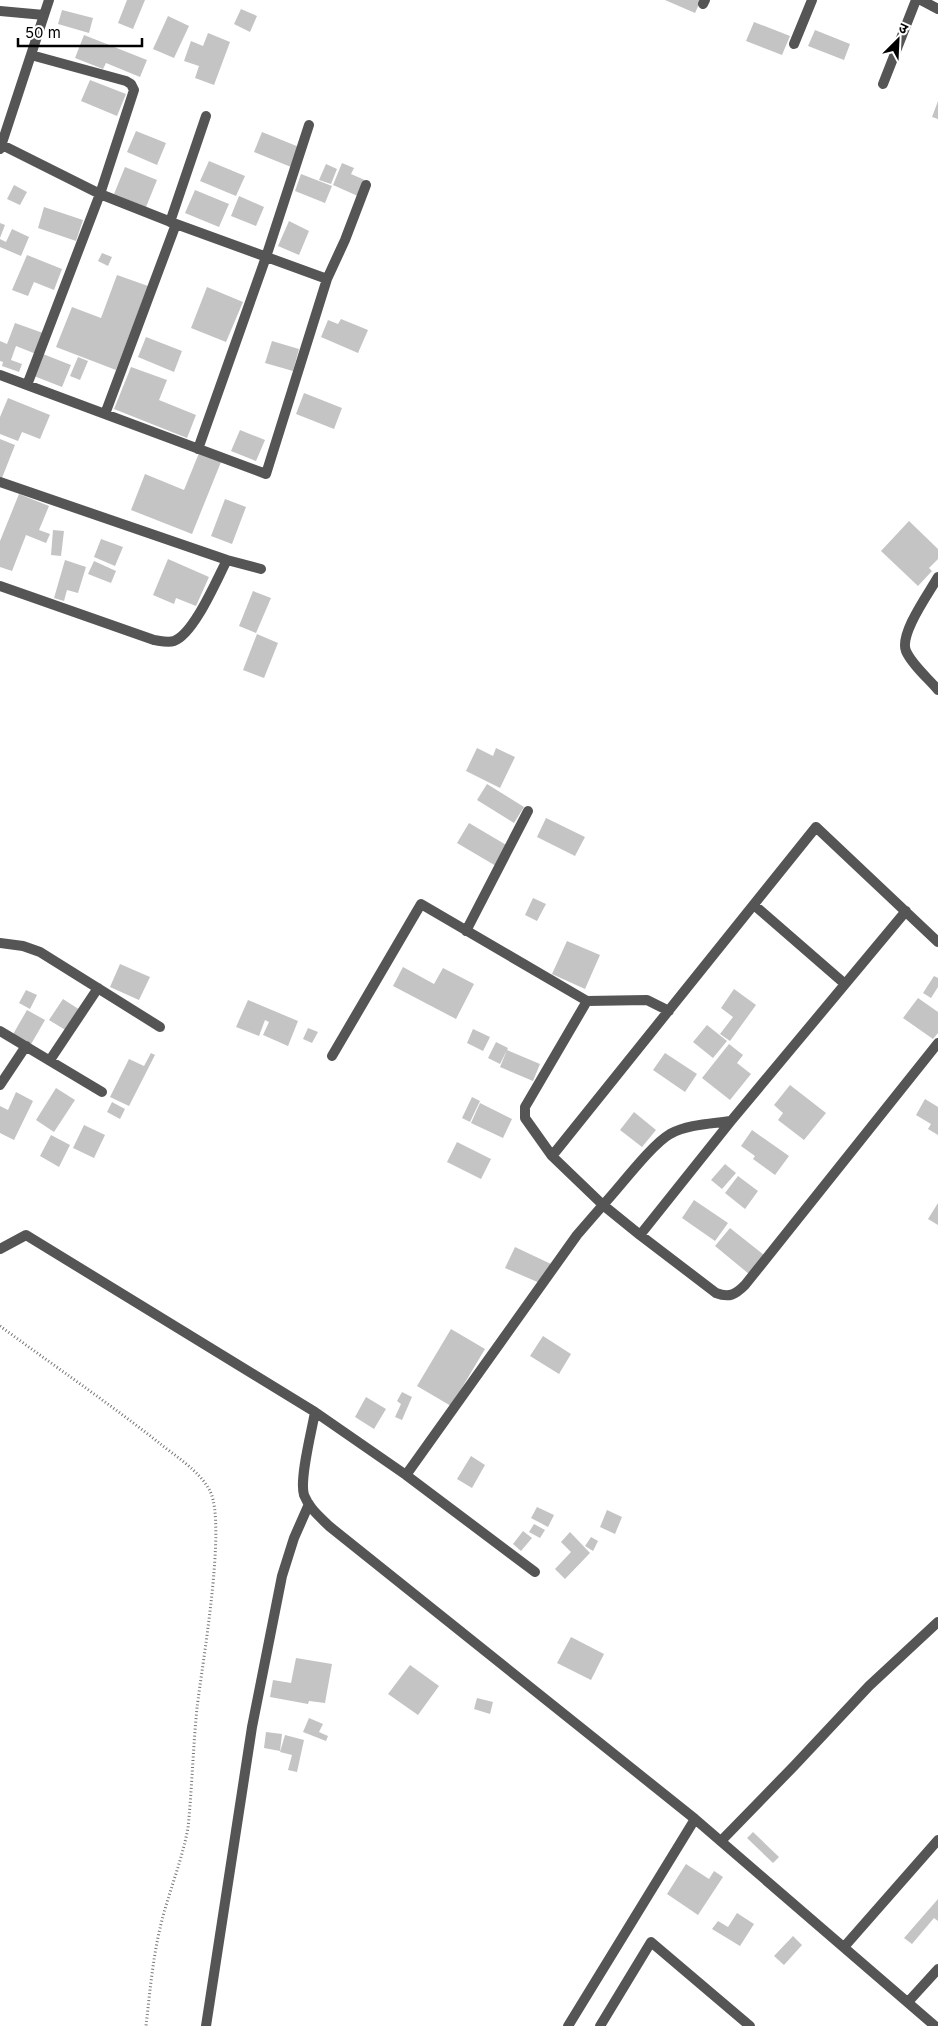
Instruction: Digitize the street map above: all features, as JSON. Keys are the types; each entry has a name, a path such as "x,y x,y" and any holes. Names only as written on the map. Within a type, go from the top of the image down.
{"street":[{"path":"49,0 1,146 100,194 173,223 327,279"},
{"path":"794,44 812,0"},
{"path":"883,84 916,0"},
{"path":"921,0 938,9"},
{"path":"0,11 44,15"},
{"path":"27,385 100,194 133,95 134,86 126,81 31,55"},
{"path":"105,414 173,223 206,116"},
{"path":"198,449 266,257 309,125"},
{"path":"0,375 266,474 327,279 346,240 366,185"},
{"path":"0,482 228,560 261,569"},
{"path":"0,586 154,640 167,642 174,641 190,629 228,560"},
{"path":"938,578 914,619 905,641 905,649 910,658 938,690"},
{"path":"466,930 528,811"},
{"path":"552,1156 816,827 938,942"},
{"path":"332,1056 421,904 587,1001 647,1000 669,1011"},
{"path":"754,904 845,984"},
{"path":"640,1235 731,1121 906,911"},
{"path":"0,943 23,946 40,952 160,1027"},
{"path":"50,1060 98,988"},
{"path":"587,1001 528,1102 524,1113 530,1127 552,1156 603,1205 716,1293 724,1296 736,1293 938,1042"},
{"path":"0,1031 102,1092"},
{"path":"0,1085 26,1046"},
{"path":"406,1475 577,1235 658,1144 670,1135 690,1127 731,1121"},
{"path":"0,1250 26,1235 315,1412 406,1475 535,1572"},
{"path":"315,1412 304,1479 304,1492 308,1504 329,1526 721,1840 936,2026"},
{"path":"206,2026 252,1728 278,1595 291,1547 308,1504"},
{"path":"721,1840 869,1686 938,1622"},
{"path":"568,2026 695,1819"},
{"path":"844,1946 938,1840"},
{"path":"600,2026 651,1942 750,2026"},
{"path":"908,2002 938,1969"}],"path":[{"path":"0,1326 129,1419 182,1461 209,1489 214,1500 216,1521 213,1577 197,1708 188,1828 155,1948 146,2026"}],"building":[{"path":"127,0 145,0 133,29 118,23"},
{"path":"665,0 701,0 695,13"},
{"path":"241,9 257,16 250,32 234,24"},
{"path":"62,10 93,18 89,33 58,24"},
{"path":"168,16 189,26 174,58 153,49"},
{"path":"754,22 790,36 782,55 746,41"},
{"path":"815,30 850,44 844,60 808,46"},
{"path":"208,33 230,42 214,85 195,78 199,66 184,61 191,41 203,46"},
{"path":"84,35 147,60 140,77 106,63 103,69 75,58"},
{"path":"90,80 126,94 117,116 81,101"},
{"path":"938,101 938,119 932,117"},
{"path":"136,131 166,143 157,165 127,152"},
{"path":"262,132 299,147 291,167 254,152"},
{"path":"209,161 245,176 236,196 200,181"},
{"path":"342,163 354,168 351,174 367,181 360,197 333,185"},
{"path":"326,164 337,169 331,184 319,180"},
{"path":"125,167 157,180 146,207 114,194"},
{"path":"301,174 332,186 325,203 295,191"},
{"path":"14,185 27,192 20,205 7,199"},
{"path":"195,190 229,204 219,227 185,213"},
{"path":"239,196 264,207 256,226 231,216"},
{"path":"44,207 83,220 76,241 38,228"},
{"path":"289,221 309,231 299,255 278,246"},
{"path":"0,223 5,225 0,238"},
{"path":"12,229 29,237 21,256 0,247 0,239 6,242"},
{"path":"102,253 112,257 108,266 98,261"},
{"path":"27,255 62,269 54,290 34,282 28,296 12,290"},
{"path":"117,275 148,286 116,370 56,347 72,307 101,318"},
{"path":"207,287 243,302 226,342 191,328"},
{"path":"341,319 368,330 358,353 321,337 328,320 338,324"},
{"path":"15,323 43,333 36,354 16,346 11,360 22,364 19,372 2,366 3,362 0,361 0,341 7,344"},
{"path":"146,337 182,351 174,372 138,357"},
{"path":"272,341 299,349 293,371 265,363"},
{"path":"43,354 71,365 62,387 34,376"},
{"path":"78,357 88,361 80,380 70,376"},
{"path":"131,367 167,380 159,400 196,415 187,438 114,409"},
{"path":"304,393 342,408 334,429 296,414"},
{"path":"8,398 50,415 40,439 22,432 18,441 0,434 0,417"},
{"path":"240,430 265,440 256,461 231,451"},
{"path":"0,439 15,445 0,483"},
{"path":"199,453 221,462 192,534 131,510 145,474 184,490"},
{"path":"19,494 49,506 39,530 50,534 46,543 26,535 12,571 0,567 0,541"},
{"path":"225,499 246,507 232,544 211,536"},
{"path":"909,521 938,549 938,559 929,568 932,571 918,586 881,551"},
{"path":"53,530 64,531 61,556 51,555"},
{"path":"101,539 123,547 115,566 94,557"},
{"path":"168,559 209,577 196,606 176,598 174,604 153,595"},
{"path":"65,560 86,567 78,593 67,590 64,601 54,598"},
{"path":"94,561 116,571 111,583 88,574"},
{"path":"253,591 271,598 256,633 239,626"},
{"path":"257,634 278,643 264,678 243,670"},
{"path":"477,748 493,756 496,748 515,757 500,788 466,771"},
{"path":"487,784 524,807 514,823 477,800"},
{"path":"546,818 585,837 575,856 537,837"},
{"path":"469,823 508,846 496,866 457,843"},
{"path":"533,898 546,904 537,921 525,915"},
{"path":"567,941 600,955 585,989 552,974"},
{"path":"120,964 150,977 139,1000 110,987"},
{"path":"403,967 434,984 443,968 474,984 456,1019 393,986"},
{"path":"934,976 938,978 938,987 931,998 923,993"},
{"path":"734,989 756,1005 730,1041 720,1034 733,1017 721,1008"},
{"path":"26,990 37,995 30,1009 19,1003"},
{"path":"918,998 938,1012 938,1033 933,1039 903,1018"},
{"path":"63,999 80,1010 67,1031 49,1020"},
{"path":"248,1000 298,1021 288,1046 263,1035 269,1022 265,1020 259,1036 236,1027"},
{"path":"27,1010 45,1020 30,1046 12,1036"},
{"path":"707,1025 727,1041 713,1058 693,1042"},
{"path":"308,1028 318,1032 312,1043 303,1039"},
{"path":"473,1029 490,1037 483,1051 467,1043"},
{"path":"496,1042 508,1048 500,1064 488,1058"},
{"path":"729,1044 743,1055 737,1063 751,1074 730,1100 702,1078"},
{"path":"507,1050 540,1064 533,1081 500,1067"},
{"path":"151,1053 155,1055 129,1106 110,1097 129,1059 144,1066"},
{"path":"665,1053 697,1074 685,1092 653,1070"},
{"path":"790,1085 826,1113 804,1140 778,1120 783,1113 774,1105"},
{"path":"56,1088 75,1100 54,1132 36,1120"},
{"path":"16,1092 33,1101 14,1140 0,1133 0,1106 8,1110"},
{"path":"472,1097 480,1101 470,1122 462,1118"},
{"path":"925,1099 938,1107 938,1135 928,1129 931,1124 916,1115"},
{"path":"112,1102 125,1109 120,1119 107,1112"},
{"path":"480,1103 512,1119 503,1138 471,1123"},
{"path":"634,1112 656,1130 642,1147 620,1130"},
{"path":"84,1125 105,1135 94,1158 73,1148"},
{"path":"752,1130 789,1156 775,1175 753,1159 755,1156 741,1146"},
{"path":"51,1135 70,1145 59,1167 40,1156"},
{"path":"457,1142 491,1159 481,1179 447,1162"},
{"path":"725,1164 736,1173 722,1189 711,1180"},
{"path":"738,1176 758,1191 745,1209 725,1193"},
{"path":"694,1200 728,1223 715,1241 682,1218"},
{"path":"938,1203 938,1225 928,1219"},
{"path":"730,1228 764,1255 749,1274 715,1246"},
{"path":"515,1247 551,1264 542,1284 505,1268"},
{"path":"451,1329 485,1349 451,1406 417,1386"},
{"path":"543,1336 571,1354 559,1374 530,1356"},
{"path":"402,1392 412,1397 402,1420 395,1417 401,1404 397,1401"},
{"path":"366,1397 386,1409 374,1429 355,1417"},
{"path":"471,1456 485,1465 472,1488 457,1479"},
{"path":"537,1507 554,1515 548,1527 531,1518"},
{"path":"607,1510 622,1517 615,1534 600,1527"},
{"path":"534,1524 545,1530 540,1538 529,1532"},
{"path":"523,1531 532,1538 521,1551 513,1544"},
{"path":"570,1532 590,1553 565,1579 555,1569 571,1552 561,1542"},
{"path":"591,1537 598,1541 593,1551 585,1546"},
{"path":"571,1637 604,1654 591,1680 557,1663"},
{"path":"296,1658 332,1664 325,1703 309,1701 308,1704 270,1697 273,1680 291,1683"},
{"path":"410,1665 439,1686 418,1715 388,1694"},
{"path":"477,1698 493,1702 490,1714 474,1709"},
{"path":"309,1718 323,1724 319,1732 328,1736 326,1741 303,1732"},
{"path":"266,1732 282,1734 280,1751 264,1748"},
{"path":"285,1735 304,1740 297,1772 288,1770 292,1755 280,1752"},
{"path":"753,1832 779,1857 773,1863 747,1838"},
{"path":"686,1864 709,1879 714,1871 723,1877 698,1915 667,1894"},
{"path":"938,1899 938,1921 934,1918 912,1944 904,1938"},
{"path":"737,1913 754,1924 740,1946 712,1929 718,1921 728,1927"},
{"path":"793,1936 802,1945 784,1965 774,1956"}]}
